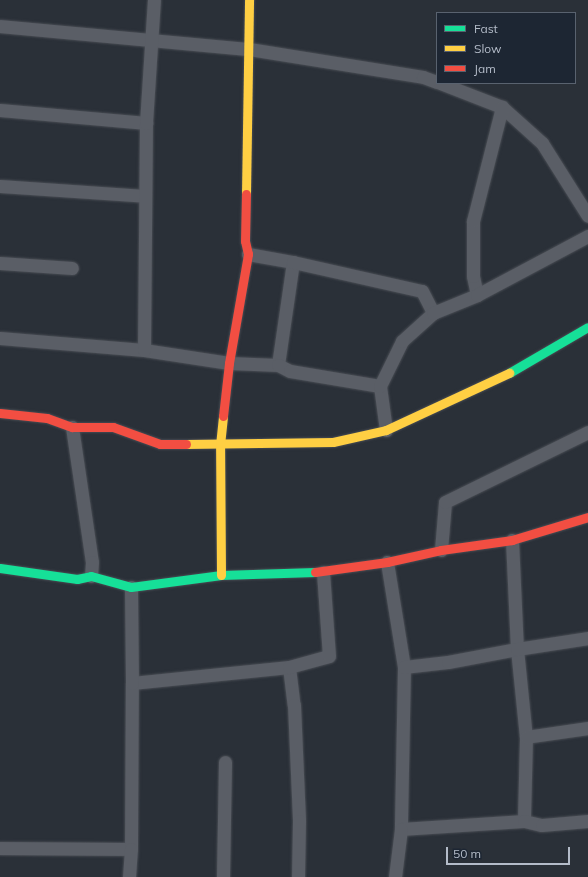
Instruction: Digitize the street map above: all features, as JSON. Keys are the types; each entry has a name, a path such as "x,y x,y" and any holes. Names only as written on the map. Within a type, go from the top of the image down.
{"street":[{"path":"144,350 146,123 154,0"},
{"path":"221,575 220,445 230,363 248,254 245,242 249,0"},
{"path":"0,26 249,49 423,77 436,81"},
{"path":"443,84 502,107 542,143 588,216"},
{"path":"477,295 473,276 473,221 502,107"},
{"path":"0,110 146,123"},
{"path":"0,186 145,196"},
{"path":"386,430 380,386 402,340 433,313 477,295 588,236"},
{"path":"248,254 293,262 422,291 433,313"},
{"path":"278,365 293,262"},
{"path":"0,263 72,268"},
{"path":"0,413 47,418 72,427 113,427 160,444 220,445 333,442 386,430 519,368 588,327"},
{"path":"0,338 144,350 230,363 278,365 290,371 380,386"},
{"path":"72,427 92,562 91,576"},
{"path":"441,550 445,502 588,432"},
{"path":"0,568 77,579 91,576 131,587 221,575 323,572 387,562 441,550 512,540 588,517"},
{"path":"512,540 517,649 526,737 524,821"},
{"path":"387,562 404,667 401,829 396,877"},
{"path":"132,683 289,667 329,656 323,572"},
{"path":"130,877 132,683 131,587"},
{"path":"404,667 448,662 588,638"},
{"path":"289,667 294,705 299,821 298,877"},
{"path":"526,737 588,728"},
{"path":"223,877 225,762"},
{"path":"401,829 524,821 542,825 588,821"},
{"path":"0,848 131,848"}],"traffic: fast":[{"path":"509,373 588,327"},
{"path":"0,568 77,579 91,576 131,587 221,575 315,572"}],"traffic: slow":[{"path":"246,194 249,0"},
{"path":"186,444 333,442 386,430 509,373"},
{"path":"221,575 220,445 223,416"}],"traffic: jam":[{"path":"223,416 229,363 248,254 245,241 246,194"},
{"path":"0,413 47,418 72,427 113,427 160,444 186,444"},
{"path":"315,572 387,562 441,550 512,540 588,517"}]}
